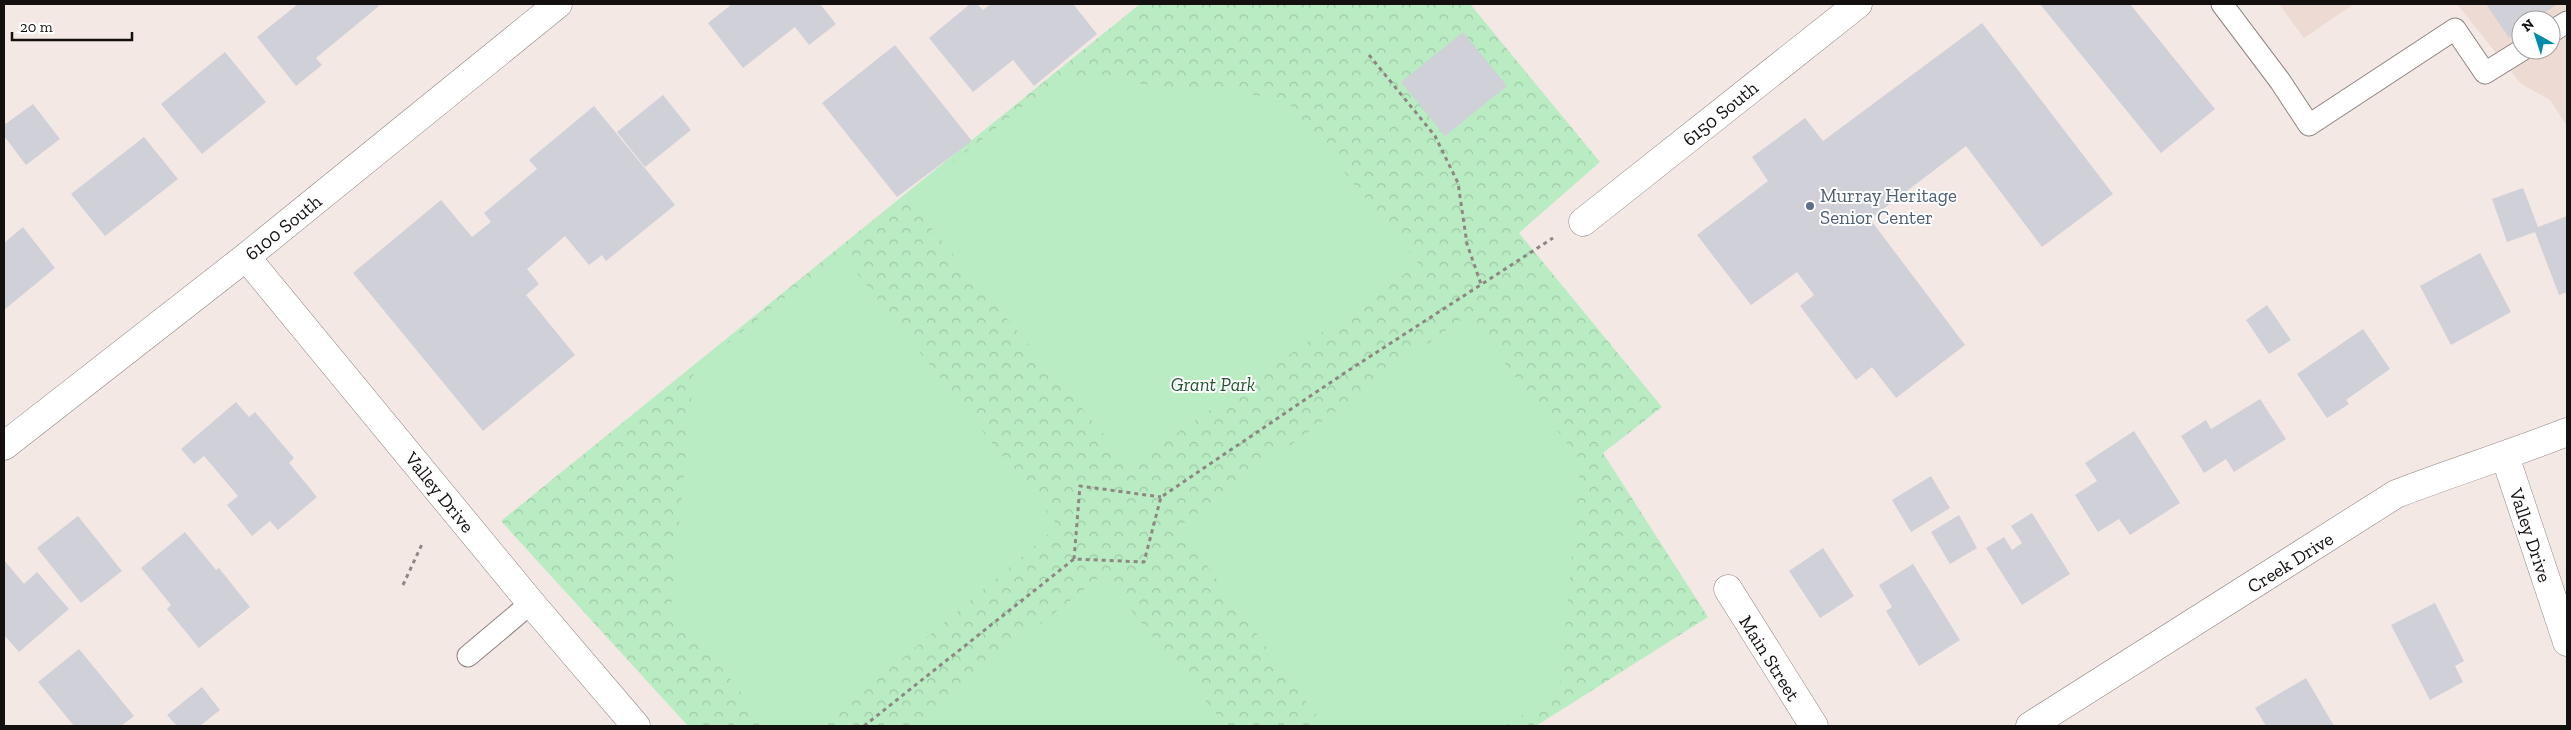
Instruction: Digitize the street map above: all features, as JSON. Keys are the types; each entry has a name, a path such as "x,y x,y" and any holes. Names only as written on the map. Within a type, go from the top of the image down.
{"street":[{"name":"6100 South","path":"4,446 246,257 558,4"},
{"name":"6150 South","path":"1583,222 1858,4"},
{"name":"Valley Drive","path":"246,257 531,603 636,726"},
{"name":"Creek Drive","path":"2030,726 2396,494 2449,473 2505,456 2567,432"},
{"name":"Valley Drive","path":"2505,456 2567,642"},
{"name":"Main Street","path":"1728,589 1814,726"}],"lane":[{"path":"2222,4 2280,81 2309,125 2455,29 2485,74 2511,57"},
{"path":"468,656 531,603"}],"path":[{"path":"1369,55 1435,136 1458,183 1467,244 1481,284"},
{"path":"1074,558 1080,486 1161,497 1541,245"},
{"path":"864,726 1074,558 1144,562 1161,497"},
{"path":"403,586 423,542"}],"shaded area":[{"path":"2279,4 2354,4 2304,38"},
{"path":"2457,4 2567,4 2567,126 2550,100 2520,83"}],"green space":[{"name":"Grant Park","path":"1140,4 1470,4 1600,162 1519,233 1662,407 1603,453 1708,617 1536,726 688,726 501,521"},
{"path":"1061,76 1284,98 1419,264 1130,466 907,199"},
{"path":"841,253 1058,526 823,726 769,726 671,607 694,370"},
{"path":"1467,315 1581,461 1559,692 1505,726 1324,726 1179,527"},
{"path":"1102,575 1226,726 913,726"}],"building":[{"path":"298,4 377,4 379,6 316,58 322,65 296,86 257,37"},
{"path":"732,4 820,4 836,24 809,45 795,27 743,68 708,23"},
{"path":"970,4 977,4 983,10 991,4 1073,4 1097,34 1034,86 1013,60 973,92 929,38"},
{"path":"2040,4 2130,4 2215,109 2161,153"},
{"path":"2486,4 2557,4 2548,10 2511,10 2511,36 2509,38"},
{"name":"Murray Heritage Senior Center","path":"1982,23 2113,194 2042,247 1966,146 1870,219 1965,345 1896,398 1872,367 1856,380 1800,306 1814,295 1797,272 1751,305 1697,235 1768,181 1752,157 1805,118 1823,141"},
{"path":"1463,32 1507,86 1445,136 1401,82"},
{"path":"895,45 972,141 897,197 822,103"},
{"path":"225,52 266,102 202,154 161,104"},
{"path":"663,95 691,130 645,167 617,132"},
{"path":"33,104 60,139 26,165 4,136 4,125"},
{"path":"594,106 675,205 606,261 602,255 589,265 565,236 527,269 539,284 526,295 575,355 483,431 353,273 441,200 472,237 491,222 484,213 537,169 529,160"},
{"path":"144,137 178,179 105,236 71,194"},
{"path":"2523,188 2538,227 2567,216 2567,292 2559,295 2535,232 2507,242 2492,199"},
{"path":"23,227 55,268 4,310 4,243"},
{"path":"2480,253 2511,312 2451,345 2420,286"},
{"path":"2267,305 2291,340 2269,354 2246,320"},
{"path":"2363,329 2390,369 2346,400 2349,404 2327,418 2297,374"},
{"path":"2260,399 2286,439 2234,472 2226,459 2204,473 2181,436 2206,420 2211,429"},
{"path":"236,402 249,417 255,412 294,458 289,463 317,497 278,530 270,521 252,536 227,505 238,496 204,456 194,464 181,449"},
{"path":"2134,431 2180,503 2130,535 2119,519 2098,532 2075,495 2097,481 2085,463"},
{"path":"1931,476 1950,508 1911,532 1892,500"},
{"path":"2032,513 2070,574 2022,605 1986,548 2004,537 2012,550 2022,543 2011,526"},
{"path":"1959,515 1977,548 1950,564 1931,532"},
{"path":"78,516 122,571 81,603 37,548"},
{"path":"185,532 216,570 219,568 250,607 199,648 167,609 171,605 141,568"},
{"path":"1823,548 1854,596 1820,618 1789,571"},
{"path":"4,560 24,584 37,572 69,609 19,652 4,635"},
{"path":"1913,564 1960,640 1919,666 1886,611 1892,607 1879,585"},
{"path":"2435,603 2464,661 2455,666 2463,682 2430,700 2391,625"},
{"path":"79,649 134,716 121,726 74,726 38,682"},
{"path":"2306,678 2334,726 2266,726 2255,708"},
{"path":"202,687 220,710 200,726 177,726 167,715"}],"place":[{"name":"Murray Heritage Senior Center","path":"1810,206"}]}
